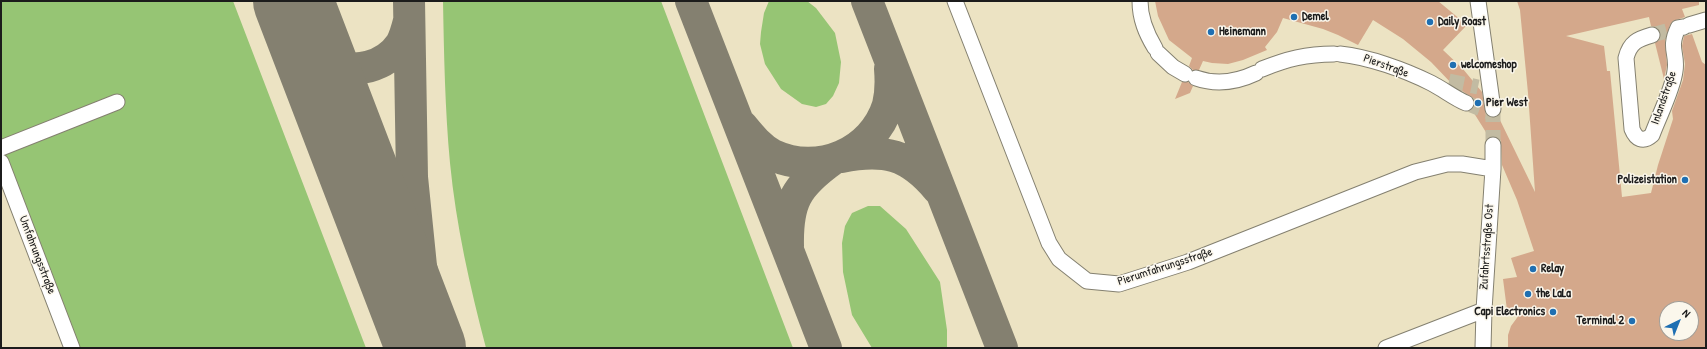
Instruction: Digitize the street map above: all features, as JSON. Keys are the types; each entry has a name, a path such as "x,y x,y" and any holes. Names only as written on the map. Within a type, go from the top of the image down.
{"lane":[{"name":"Pierumfahrungsstraße","path":"955,1 1049,243 1059,259 1087,281 1119,284 1181,264 1415,172 1447,164 1493,169"},
{"name":"Pierstraße","path":"1140,1 1142,21 1146,34 1157,50 1173,67 1191,76 1212,82 1238,80 1284,60 1300,56 1337,54 1362,57 1380,62 1431,83 1466,103"},
{"path":"1478,1 1486,46 1483,84 1493,109"},
{"name":"Inlandstraße","path":"1652,35 1637,39 1632,43 1628,49 1626,58 1632,129 1635,136 1642,139 1648,139 1652,135 1674,76 1676,69 1672,50 1673,38 1684,27 1706,20"},
{"name":"Pierstraße","path":"1431,83 1449,81"},
{"path":"1,148 117,102"},
{"name":"Zufahrtsstraße Ost","path":"1483,348 1493,145"},
{"name":"Umfahrungsstraße","path":"1,162 72,348"},
{"path":"1386,348 1484,310"}],"green space":[{"path":"1,1 233,1 366,348 75,348 1,156"},
{"path":"443,1 661,1 793,348 486,348 464,256 450,163 444,62"},
{"path":"769,1 807,1 816,8 835,33 841,62 839,83 833,96 826,104 816,107 802,104 781,89 765,64 760,44 764,13"},
{"path":"868,206 880,206 906,229 940,282 947,330 947,348 872,348 852,315 843,272 842,243 845,226 852,213"}],"building":[{"path":"1155,1 1438,1 1467,25 1443,50 1463,69 1482,92 1486,115 1490,117 1498,116 1535,192 1528,93 1520,10 1517,1 1699,1 1699,5 1682,9 1685,17 1673,21 1670,25 1665,40 1667,65 1664,79 1655,43 1661,37 1661,33 1658,28 1651,26 1649,17 1566,36 1604,46 1607,71 1610,71 1622,197 1651,193 1658,165 1673,119 1672,111 1683,80 1685,64 1682,46 1684,36 1692,34 1702,62 1706,65 1706,348 1508,348 1508,335 1511,326 1525,307 1507,310 1503,279 1517,277 1511,258 1534,251 1517,200 1502,165 1501,141 1497,137 1489,137 1472,110 1475,103 1473,98 1453,85 1431,62 1403,39 1373,20 1358,45 1323,29 1283,18 1277,32 1265,47 1267,50 1243,60 1228,64 1203,61 1199,70 1193,70 1189,66 1192,58 1169,40 1158,16"},
{"path":"1182,82 1188,82 1193,86 1190,93 1175,99"}],"taxiway":[{"path":"409,1 412,177 421,266 437,348"},
{"path":"691,1 826,348"},
{"path":"867,1 1002,348"},
{"path":"303,29 314,48 325,59 339,66 359,68 378,63 395,52 406,33 409,21"},
{"path":"742,126 764,149 773,155 790,161 808,163 825,161 842,156 857,147 870,136 881,122 889,100 890,69"},
{"path":"841,157 870,153 895,156 917,168 938,189"},
{"path":"788,246 789,218 796,196 810,178 832,160"}],"runway":[{"path":"293,1 426,348"}],"tunnel":[{"path":"1652,35 1678,28"},
{"path":"1449,81 1478,87"},
{"path":"1466,103 1494,114"},
{"path":"1493,109 1493,145"}],"place":[{"name":"Demel","path":"1294,17"},
{"name":"Daily Roast","path":"1430,22"},
{"name":"Heinemann","path":"1211,32"},
{"name":"welcomeshop","path":"1453,65"},
{"name":"Pier West","path":"1478,103"},
{"name":"Polizeistation","path":"1685,180"},
{"name":"Relay","path":"1533,269"},
{"name":"the LaLa","path":"1528,294"},
{"name":"Capi Electronics","path":"1553,312"},
{"name":"Terminal 2","path":"1632,321"}]}
